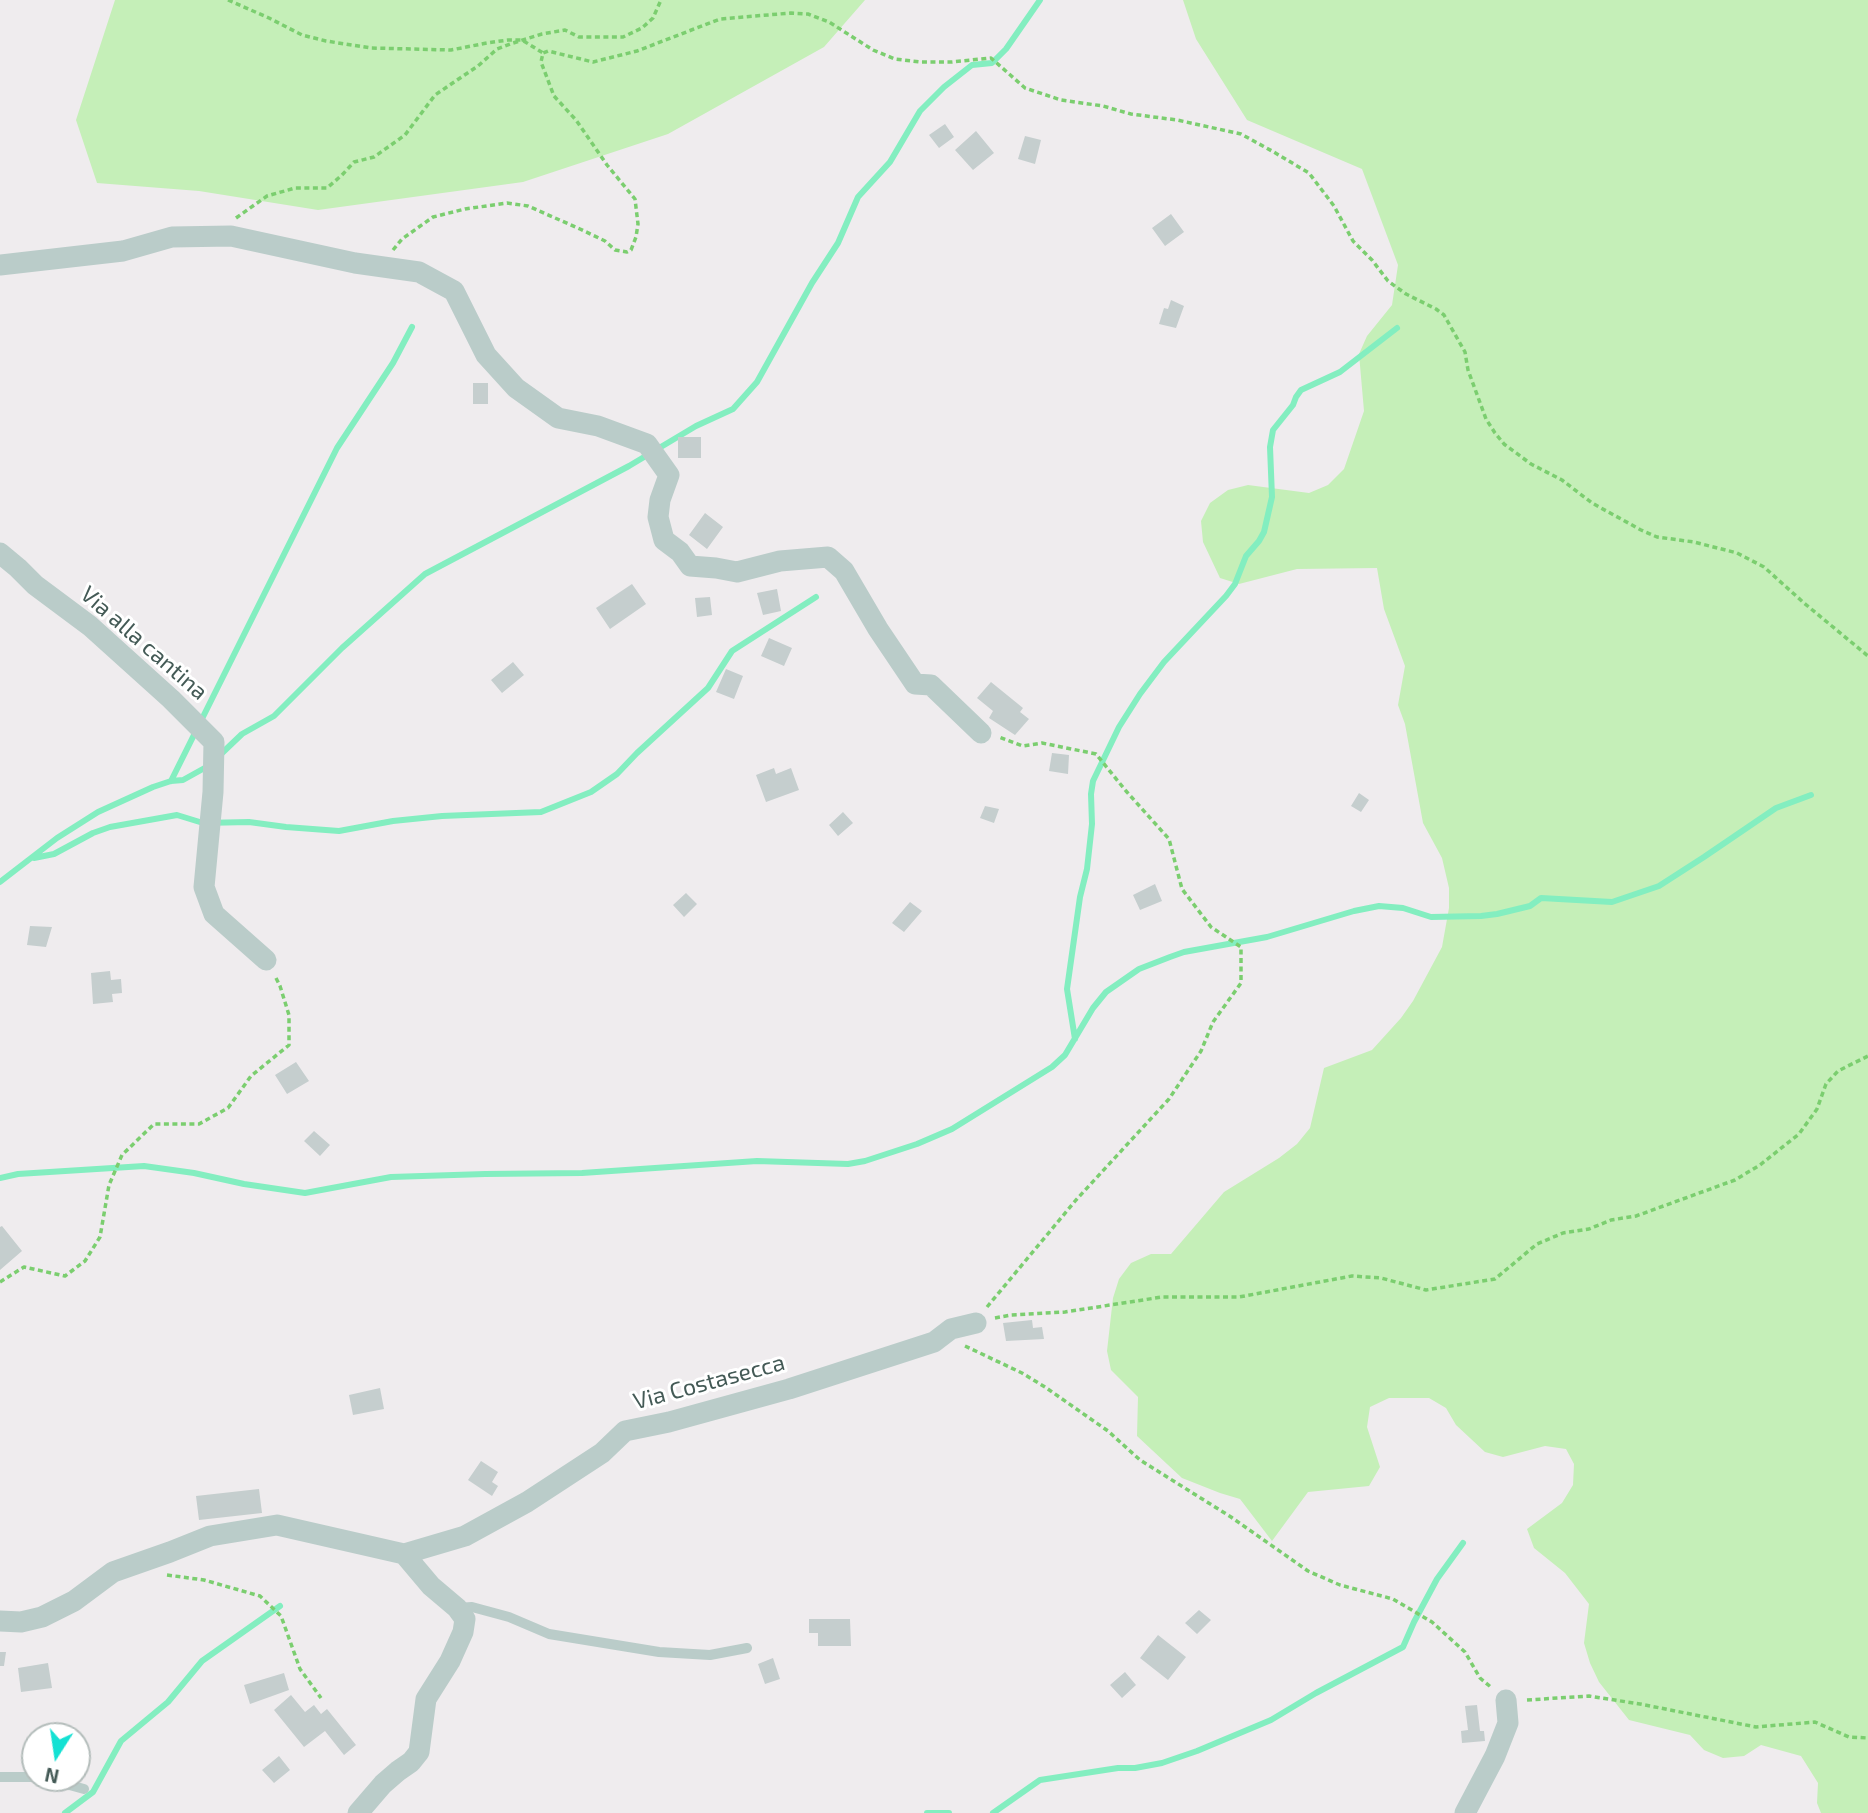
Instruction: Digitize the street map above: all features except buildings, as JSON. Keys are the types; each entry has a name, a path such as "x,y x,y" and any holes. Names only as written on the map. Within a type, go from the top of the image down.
{"street":[{"path":"0,265 123,251 172,237 231,236 379,267 419,272 454,291 486,355 516,388 558,418 598,426 647,444 668,475 658,517 664,540 680,552 690,566 737,572 780,561 828,557 844,571 915,684 932,685 981,733"},
{"name":"Via alla cantina","path":"0,554 19,568 35,585 90,626 214,742 214,792 204,887 214,914 266,960"},
{"name":"Via Costasecca","path":"0,1622 21,1622 42,1617 74,1601 113,1572 210,1536 277,1525 404,1554 465,1536 527,1503 602,1453 625,1431 669,1422 789,1389 933,1342 951,1329 976,1323"},
{"path":"358,1813 383,1784 411,1762 419,1752 426,1699 450,1661 463,1632 465,1619 457,1608 431,1586 404,1554"},
{"path":"1465,1813 1495,1756 1508,1724 1506,1700"}],"lane":[{"path":"457,1608 472,1607 549,1634 659,1652 710,1655 747,1648"},
{"path":"0,1777 21,1777"}],"path":[{"path":"228,0 302,35 326,41 371,48 451,50 522,40 543,53"},
{"path":"204,237 232,222 267,196 295,188 327,188 354,162 374,157 405,135 435,95 478,66 497,49 565,30 579,37 622,37 642,28 653,18 661,0"},
{"path":"543,53 548,51 593,62 636,51 720,19 808,14 829,22 873,50 895,59 942,62 991,58 1025,88 1043,95 1241,134 1309,173 1334,206 1353,241 1388,281 1444,315 1465,352 1468,370 1486,419 1504,444 1531,464 1562,480 1592,503 1641,530 1657,537 1694,542 1737,553 1764,567 1868,656"},
{"path":"379,267 402,239 433,217 507,203 528,206 605,241 615,250 627,253 631,250 638,224 635,199 576,120 554,96 541,62 543,53"},
{"path":"976,1323 995,1296 1076,1200 1169,1099 1201,1051 1213,1021 1241,983 1241,947 1211,927 1182,890 1169,838 1096,754 1042,743 1023,746 1004,737 981,733"},
{"path":"0,1282 24,1267 65,1276 85,1261 100,1237 109,1185 122,1155 154,1124 199,1124 228,1108 251,1076 289,1045 289,1015 280,986 266,960"},
{"path":"976,1323 1011,1315 1065,1312 1162,1297 1239,1297 1352,1276 1381,1278 1426,1290 1495,1279 1537,1244 1563,1233 1636,1216 1735,1180 1760,1165 1800,1134 1817,1109 1826,1084 1838,1071 1868,1056"},
{"path":"951,1329 956,1341 1045,1387 1108,1431 1140,1460 1231,1517 1308,1571 1340,1585 1393,1599 1432,1622 1465,1651 1480,1678 1506,1700 1589,1696 1756,1727 1815,1722 1849,1737 1868,1738"},
{"path":"162,1575 204,1580 260,1596 281,1616 300,1669 321,1698"}],"green space":[{"path":"115,0 865,0 824,47 668,134 523,182 318,210 199,191 97,183 76,120"},
{"path":"1183,0 1868,0 1868,1813 1821,1813 1817,1803 1818,1783 1801,1756 1761,1745 1744,1756 1723,1758 1704,1750 1690,1735 1629,1720 1599,1682 1590,1663 1584,1643 1589,1604 1565,1573 1534,1548 1527,1529 1562,1503 1573,1485 1574,1464 1566,1449 1545,1446 1503,1457 1485,1452 1456,1425 1446,1408 1429,1398 1389,1398 1370,1407 1367,1427 1380,1467 1369,1486 1308,1492 1272,1541 1240,1499 1182,1478 1137,1436 1138,1397 1111,1370 1107,1351 1113,1298 1119,1279 1131,1263 1151,1254 1171,1254 1224,1192 1297,1144 1310,1128 1324,1068 1372,1050 1413,1001 1442,947 1449,908 1449,888 1442,858 1423,823 1405,724 1398,705 1405,666 1384,609 1377,568 1297,569 1239,584 1220,578 1203,542 1201,521 1210,503 1228,490 1248,485 1309,493 1328,485 1344,469 1364,411 1359,354 1367,336 1392,305 1398,265 1362,169 1247,120 1196,39"}],"waterway":[{"path":"220,755 242,734 274,716 342,648 425,574 629,466 696,426 733,409 757,382 812,283 838,243 858,197 890,162 920,111 972,65 992,63 1006,49 1040,0"},
{"path":"171,781 337,448 393,363 412,327"},
{"path":"1075,1039 1067,989 1080,897 1087,869 1093,781 1119,727 1140,694 1164,662 1226,596 1235,584 1246,556 1264,532 1272,497 1270,447 1273,430 1301,390 1340,372 1397,328"},
{"path":"34,858 54,854 110,827 177,815 203,823 249,822 339,831 393,821 442,816 541,812 591,792 617,774 708,688 732,651 816,597"},
{"path":"0,882 57,838 98,812 153,787 183,780 210,765"},
{"path":"0,1178 18,1174 144,1166 305,1193 391,1177 582,1173 757,1161 848,1164 865,1161 952,1129 1052,1067 1065,1055 1093,1008 1106,992 1139,969 1170,957 1267,937 1379,906 1403,908 1431,917 1497,914 1530,906 1541,898 1612,902 1659,886 1776,808 1811,795"},
{"path":"993,1813 1040,1780 1118,1768 1135,1768 1162,1763 1197,1751 1271,1720 1403,1647 1437,1579 1463,1543"},
{"path":"65,1813 93,1792 121,1741 168,1702 202,1661 280,1606"},
{"path":"927,1813 949,1813"}]}
